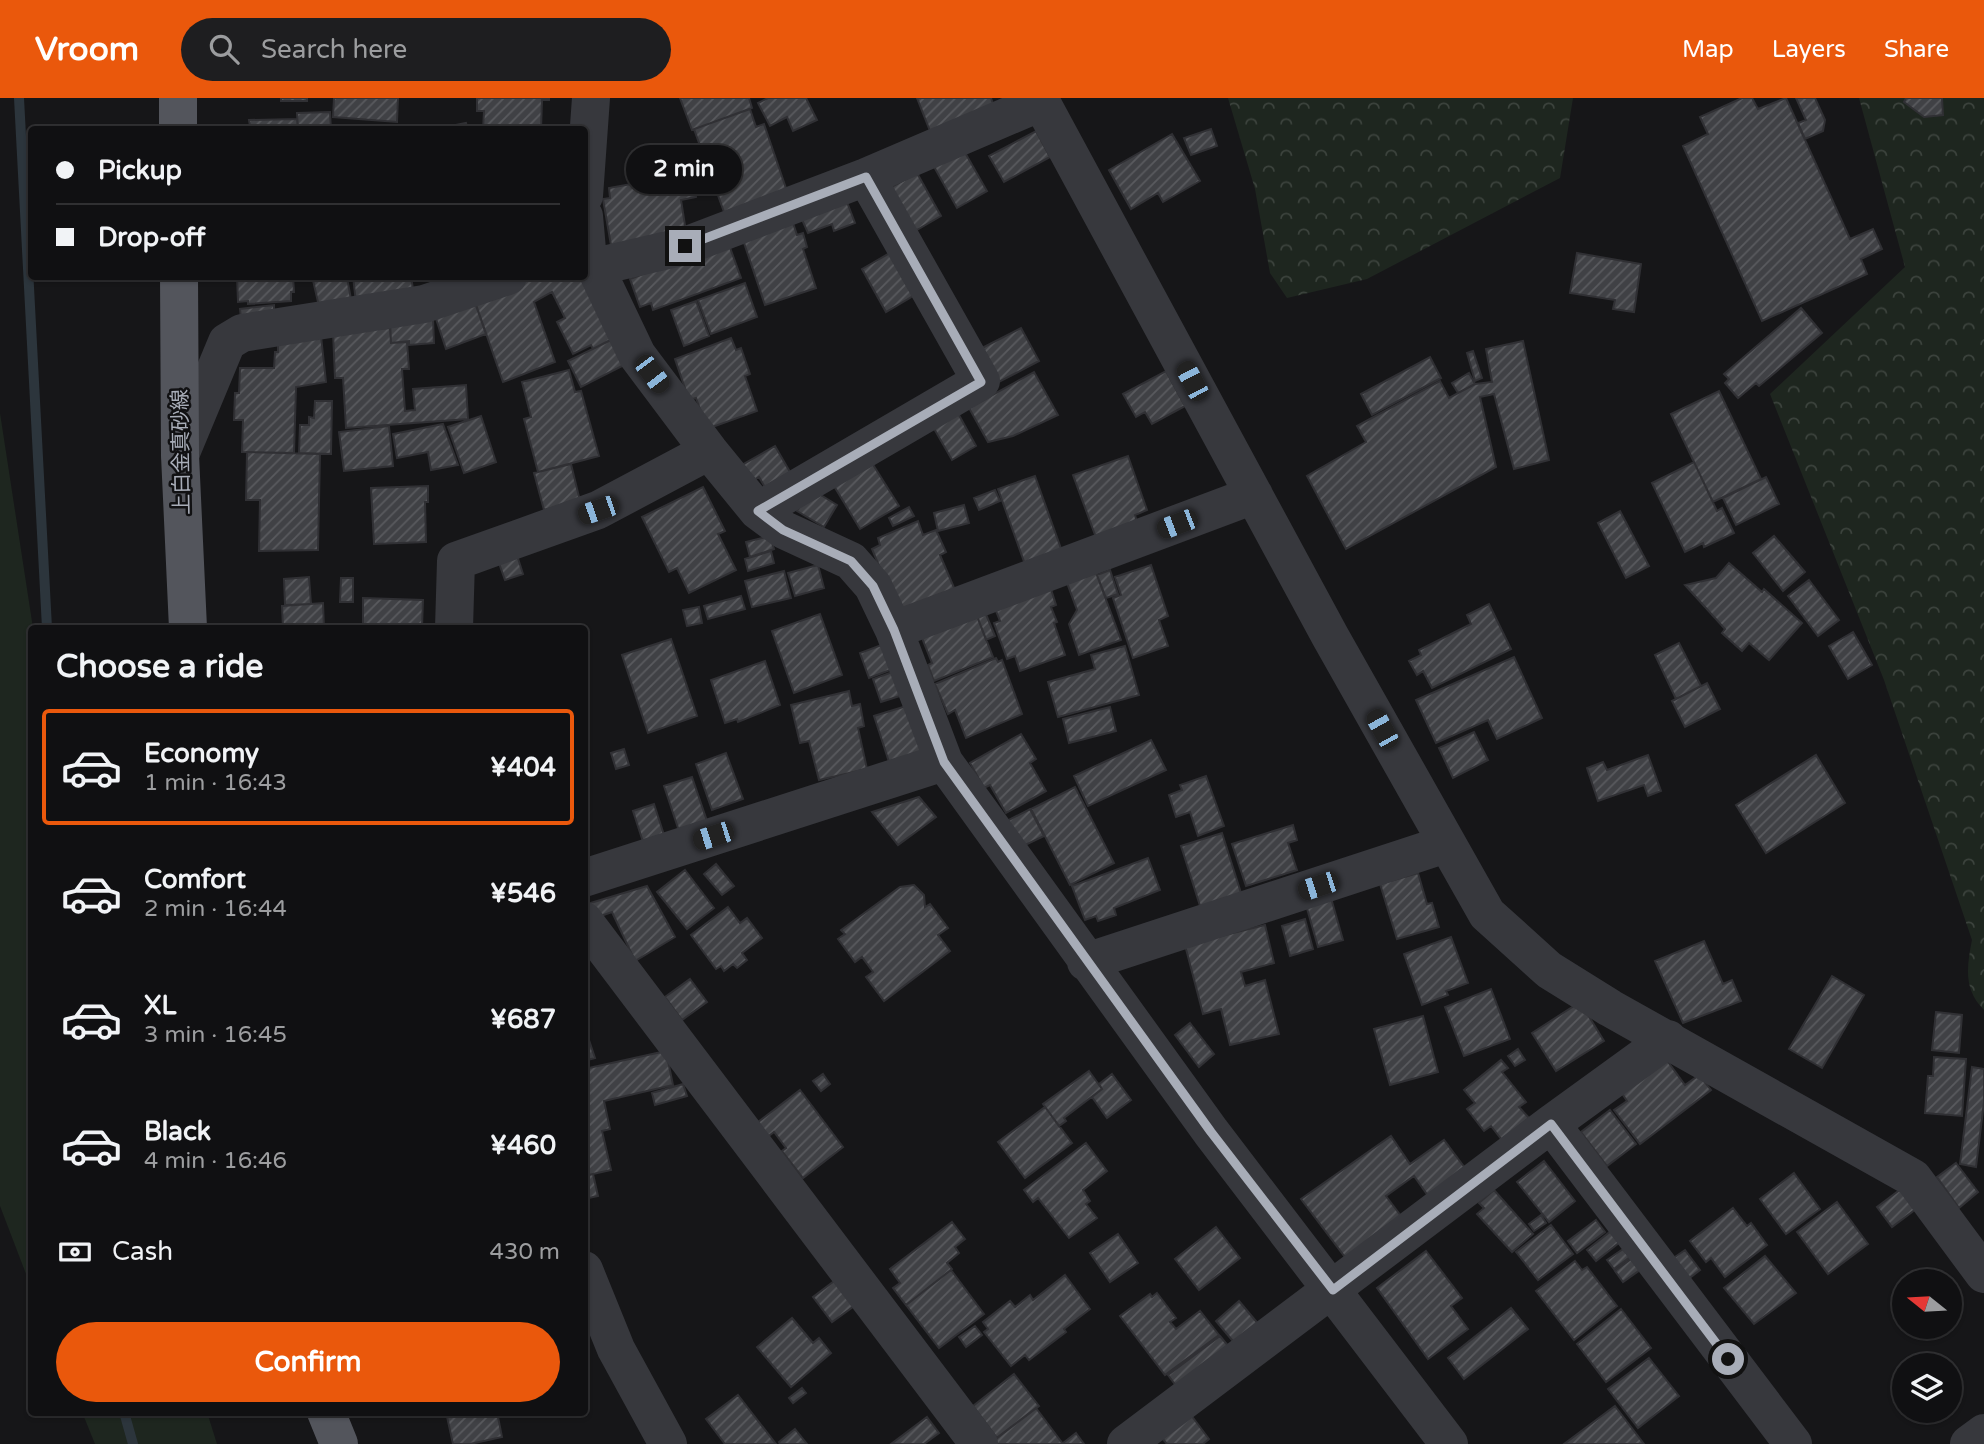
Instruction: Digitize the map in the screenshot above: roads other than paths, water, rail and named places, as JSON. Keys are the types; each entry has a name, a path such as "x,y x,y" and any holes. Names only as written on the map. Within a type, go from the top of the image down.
{"main road":[{"path":"178,98 178,126"},
{"name":"上白金真砂線","path":"179,280 180,454 188,625"},
{"path":"328,1416 339,1444"}],"street":[{"path":"588,131 590,98"},
{"path":"1449,1444 1211,1132 944,762 894,630 873,586 851,561 783,530 758,511 637,355 588,246 685,246 866,177 1040,100 1254,495 1487,914 1549,970 1610,1008 1913,1178 1984,1274"},
{"path":"758,511 981,382 866,177"},
{"path":"180,454 227,342 242,334 424,304 496,280"},
{"path":"454,625 456,561 598,510 709,451"},
{"path":"894,630 1254,495"},
{"path":"588,877 944,762"},
{"path":"1086,962 1446,844"},
{"path":"588,926 979,1444"},
{"path":"1126,1444 1668,1039"},
{"path":"1551,1124 1793,1444"},
{"path":"588,1280 616,1349 668,1444"},
{"path":"1969,1444 1984,1433"}],"waterway":[{"path":"19,98 28,268"},
{"path":"29,280 47,625"},
{"path":"125,1416 133,1444"}]}
